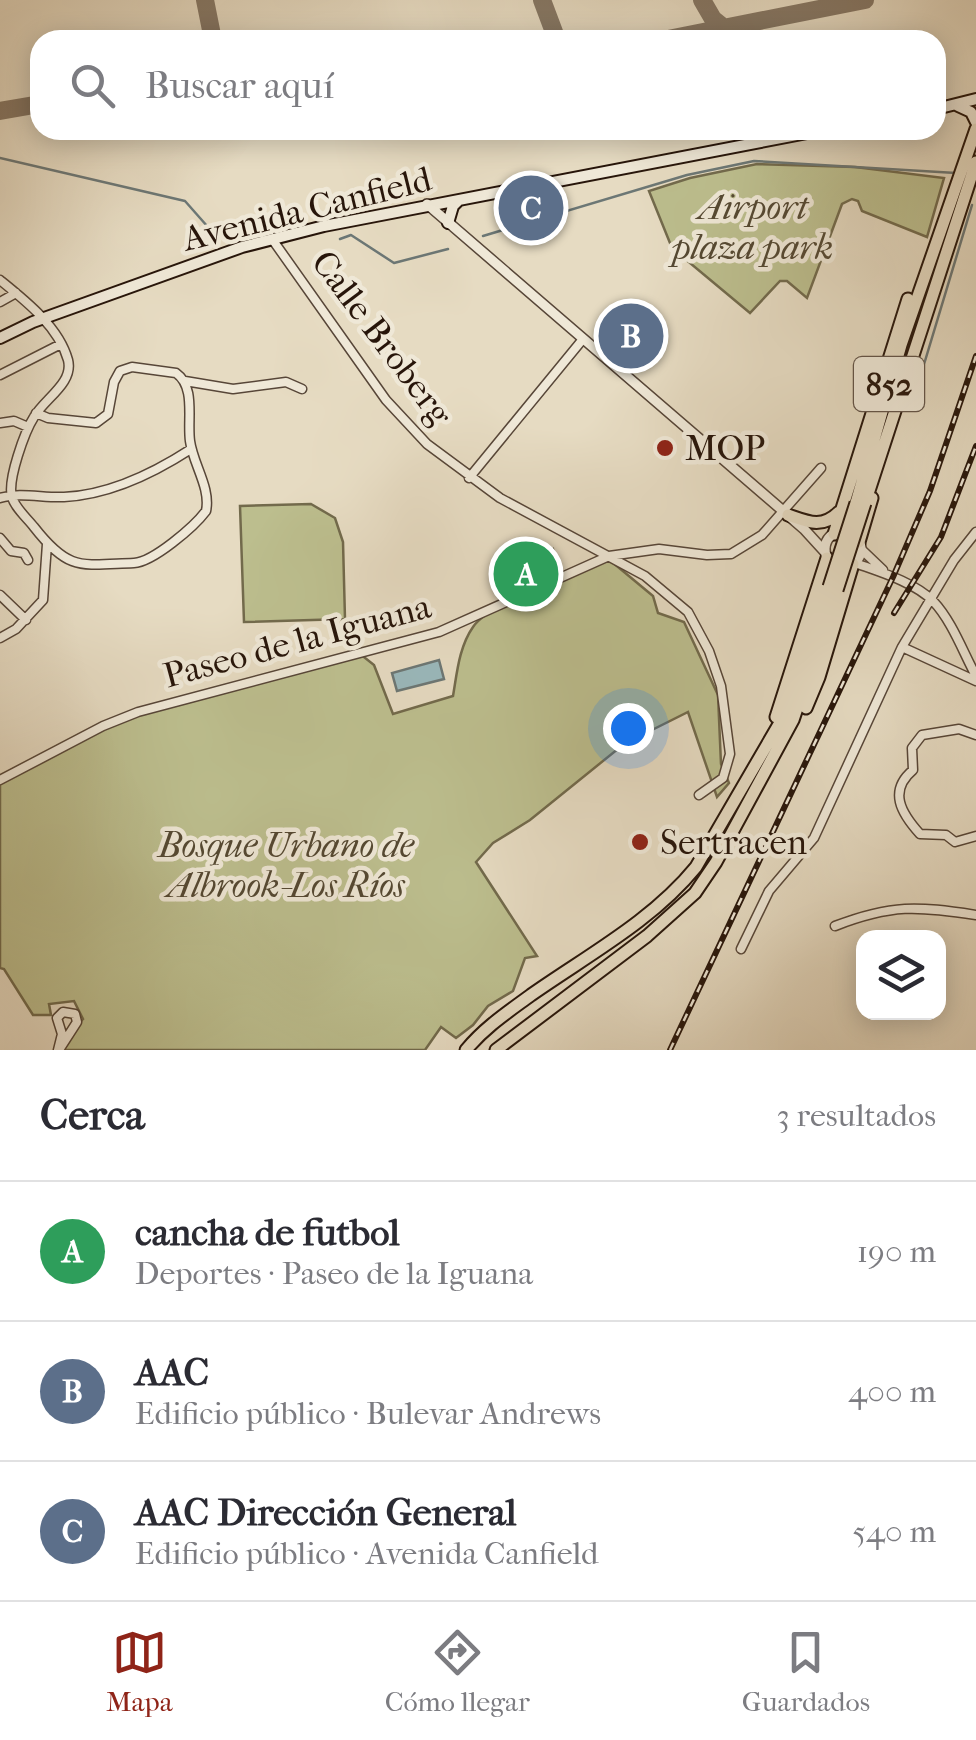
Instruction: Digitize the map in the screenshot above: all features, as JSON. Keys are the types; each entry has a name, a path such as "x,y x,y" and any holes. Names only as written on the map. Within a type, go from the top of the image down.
{"main road":[{"path":"946,107 976,100"},
{"path":"952,106 968,110 976,126"},
{"name":"852","path":"855,504 927,308 972,156 976,126"},
{"name":"Avenida Canfield","path":"0,338 242,246 427,204 771,140"},
{"name":"852","path":"832,590 896,360 927,267 961,190"},
{"path":"448,223 459,200"},
{"path":"786,513 821,524 855,504"},
{"path":"833,534 855,504"},
{"path":"855,504 860,545"},
{"path":"496,1050 647,936 682,905 716,862 794,720 832,590 826,555"},
{"path":"466,1050 494,1022 652,913 678,890 696,867 785,714 832,590 854,564"}],"street":[{"path":"427,204 804,528 836,566 854,564 886,574 930,598 976,679"},
{"name":"Calle Broberg","path":"272,239 398,414 426,444 469,478 672,595 688,612 708,651 724,699 729,765 720,782 699,796"},
{"path":"0,280 45,318 68,360 67,376 28,427 11,495 62,558 79,564 150,560 206,511 208,502 191,449 185,381"},
{"path":"0,302 16,293"},
{"path":"469,478 583,339"},
{"path":"0,375 59,344"},
{"path":"36,413 86,424 100,422 110,410 115,377 127,368 172,372 185,381 233,389 286,382 302,389"},
{"path":"0,422 14,420 28,427"},
{"path":"0,498 59,497 101,491 191,449"},
{"name":"Paseo de la Iguana","path":"0,780 102,726 138,712 439,632 609,556 659,549 730,554 753,543 786,513 821,468"},
{"path":"804,528 833,534 848,532 886,574"},
{"path":"741,948 769,891 814,838 902,647 976,532"},
{"path":"826,555 833,534"},
{"path":"0,538 11,551 24,553 28,560"},
{"path":"0,638 26,620 46,594 47,544"},
{"path":"854,564 860,545"},
{"path":"0,595 26,620"},
{"path":"902,647 976,679"},
{"path":"976,735 960,728 922,735 912,748 913,770 898,789 898,797 920,834 946,834 955,842 976,836"},
{"path":"836,926 889,908 918,906 976,914"},
{"path":"69,1011 76,1022 58,1050 62,1034 57,1018 69,1011"}],"green space":[{"name":"Airport plaza park","path":"757,164 855,167 944,178 927,237 862,211 858,201 852,199 842,204 807,298 787,281 780,281 750,313 672,248 649,191"},
{"path":"311,504 335,518 343,542 345,619 244,622 240,506"},
{"path":"553,549 559,570 501,594 493,578"},
{"name":"Bosque Urbano de Albrook-Los Ríos","path":"606,557 653,596 658,613 684,622 718,695 721,764 729,783 717,797 688,712 624,744 530,820 493,843 476,862 537,956 525,958 513,991 488,1006 456,1038 441,1027 425,1050 60,1050 83,1019 74,1001 49,1004 51,1015 33,1015 0,968 0,777 135,713 359,653 374,665 393,714 453,696 465,643 482,618 514,598"}],"water":[{"path":"439,660 444,679 397,691 392,673"}],"waterway":[{"path":"0,158 185,201 215,235"},
{"path":"483,236 687,175 754,161 956,173"},
{"path":"918,373 922,371 972,205"},
{"path":"340,239 351,235 394,263 448,249"}],"taxiway":[{"path":"205,0 211,30"},
{"path":"542,0 553,30"},
{"path":"702,0 723,27"},
{"path":"714,30 865,0"},
{"path":"0,111 30,106"}],"railway":[{"path":"670,1050 893,577 930,491 976,356"},
{"path":"894,613 941,537 976,446"}],"place":[{"name":"AAC Dirección General","path":"531,208"},
{"name":"AAC","path":"631,336"},
{"name":"MOP","path":"665,448"},
{"name":"cancha de futbol","path":"526,574"},
{"name":"Sertracen","path":"640,842"}]}
